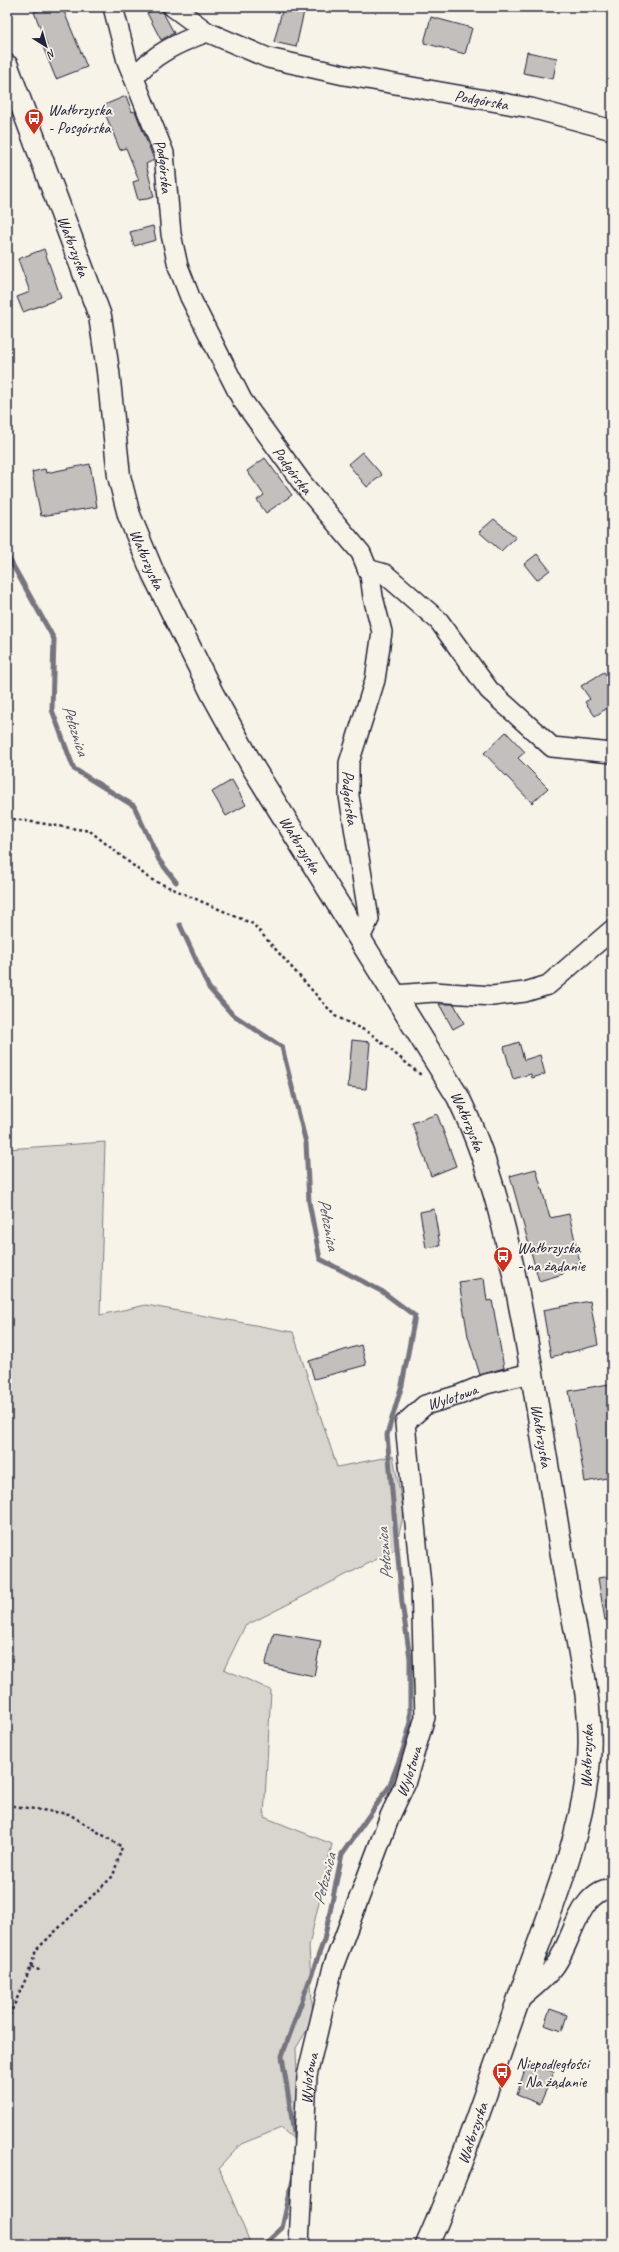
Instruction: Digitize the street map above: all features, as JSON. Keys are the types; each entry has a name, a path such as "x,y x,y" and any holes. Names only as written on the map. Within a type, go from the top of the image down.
{"main road":[{"name":"Wałbrzyska","path":"7,66 100,316 108,371 118,476 129,515 152,573 212,693 254,769 458,1097 480,1144 503,1224 522,1313 579,1648 587,1710 589,1767 583,1804 574,1837 454,2184 427,2245"}],"street":[{"name":"Podgórska","path":"112,7 127,61 164,154 171,234 178,266 190,297 242,400 303,484 361,554 367,569 382,632 375,680 349,763 349,796 369,919 360,938"},
{"name":"Podgórska","path":"173,7 207,32 268,58 344,74 531,108 612,130"},
{"path":"134,78 144,65 168,49 207,32"},
{"path":"367,569 385,574 439,621 489,690 552,746 612,753"},
{"path":"395,995 434,992 492,996 525,992 548,985 612,930"},
{"name":"Wylotowa","path":"299,2245 307,2076 333,1968 390,1816 405,1784 425,1717 421,1585 405,1423 425,1405 459,1395 486,1384 532,1373"},
{"path":"518,2001 554,1967 570,1938 583,1907 597,1892 612,1888"}],"path":[{"path":"7,818 90,831 150,879 253,924 335,1016 370,1033 427,1081"},
{"path":"7,1805 69,1814 122,1847 113,1876 36,1950 31,1967 7,2021"},
{"path":"31,1967 42,1971"}],"shaded area":[{"path":"105,1142 100,1315 146,1305 293,1332 337,1467 393,1456 404,1513 395,1550 245,1626 224,1669 271,1690 264,1817 332,1844 309,1946 313,2020 296,2048 298,2103 305,2149 281,2128 241,2144 219,2168 251,2245 7,2245 7,1149"}],"building":[{"path":"47,7 62,7 87,67 56,79 43,47 47,45 34,12"},
{"path":"160,7 174,33 161,40 147,13"},
{"path":"283,7 305,7 296,47 274,42"},
{"path":"431,17 472,28 465,54 424,43"},
{"path":"527,52 557,58 553,79 523,73"},
{"path":"126,96 132,112 135,111 154,160 146,164 154,197 147,199 138,200 133,182 139,180 126,148 120,150 102,106"},
{"path":"153,226 156,240 134,246 130,232"},
{"path":"44,249 61,298 23,312 17,297 30,292 18,259"},
{"path":"362,452 382,475 367,487 348,464"},
{"path":"265,458 292,495 266,513 257,500 264,495 247,471"},
{"path":"90,464 97,507 41,516 32,472 45,469 46,473"},
{"path":"494,519 516,537 501,551 479,532"},
{"path":"537,554 550,570 537,580 524,564"},
{"path":"604,672 612,685 612,705 595,716 585,702 590,699 581,686"},
{"path":"506,732 525,752 518,758 548,788 532,803 484,753"},
{"path":"232,780 246,805 226,816 212,792"},
{"path":"439,1004 454,1004 464,1023 453,1029"},
{"path":"352,1040 370,1042 366,1089 348,1087"},
{"path":"519,1042 524,1060 540,1055 545,1074 532,1078 531,1074 513,1079 504,1047"},
{"path":"437,1114 456,1166 431,1176 412,1123"},
{"path":"536,1169 550,1218 569,1214 580,1263 561,1267 563,1274 539,1281 510,1176"},
{"path":"434,1209 440,1246 426,1248 420,1212"},
{"path":"484,1278 487,1301 492,1300 504,1368 480,1375 468,1336 459,1282"},
{"path":"590,1301 598,1345 551,1357 543,1310"},
{"path":"361,1345 366,1365 314,1379 309,1361"},
{"path":"609,1384 612,1400 612,1477 585,1482 569,1391"},
{"path":"612,1576 612,1620 605,1620 598,1578"},
{"path":"274,1633 321,1641 314,1676 265,1666"},
{"path":"550,2009 567,2015 562,2031 544,2025"},
{"path":"527,2062 554,2072 540,2104 517,2095"}],"waterway":[{"name":"Pełcznica","path":"7,555 54,639 52,710 74,769 134,806 159,860 176,882"},
{"name":"Pełcznica","path":"180,925 209,988 232,1014 282,1047 306,1143 309,1202 320,1259 383,1292 415,1316 402,1385 387,1435 402,1603 410,1658 410,1726 402,1753 389,1787 342,1854 324,1940 282,2056 296,2145"},
{"name":"Pełcznica","path":"264,2245 282,2228 294,2175"}],"place":[{"name":"Wałbrzyska - Posgórska","path":"34,135"},
{"name":"Wałbrzyska - na żądanie","path":"503,1273"},
{"name":"Niepodległości - Na żądanie","path":"502,2089"}]}
